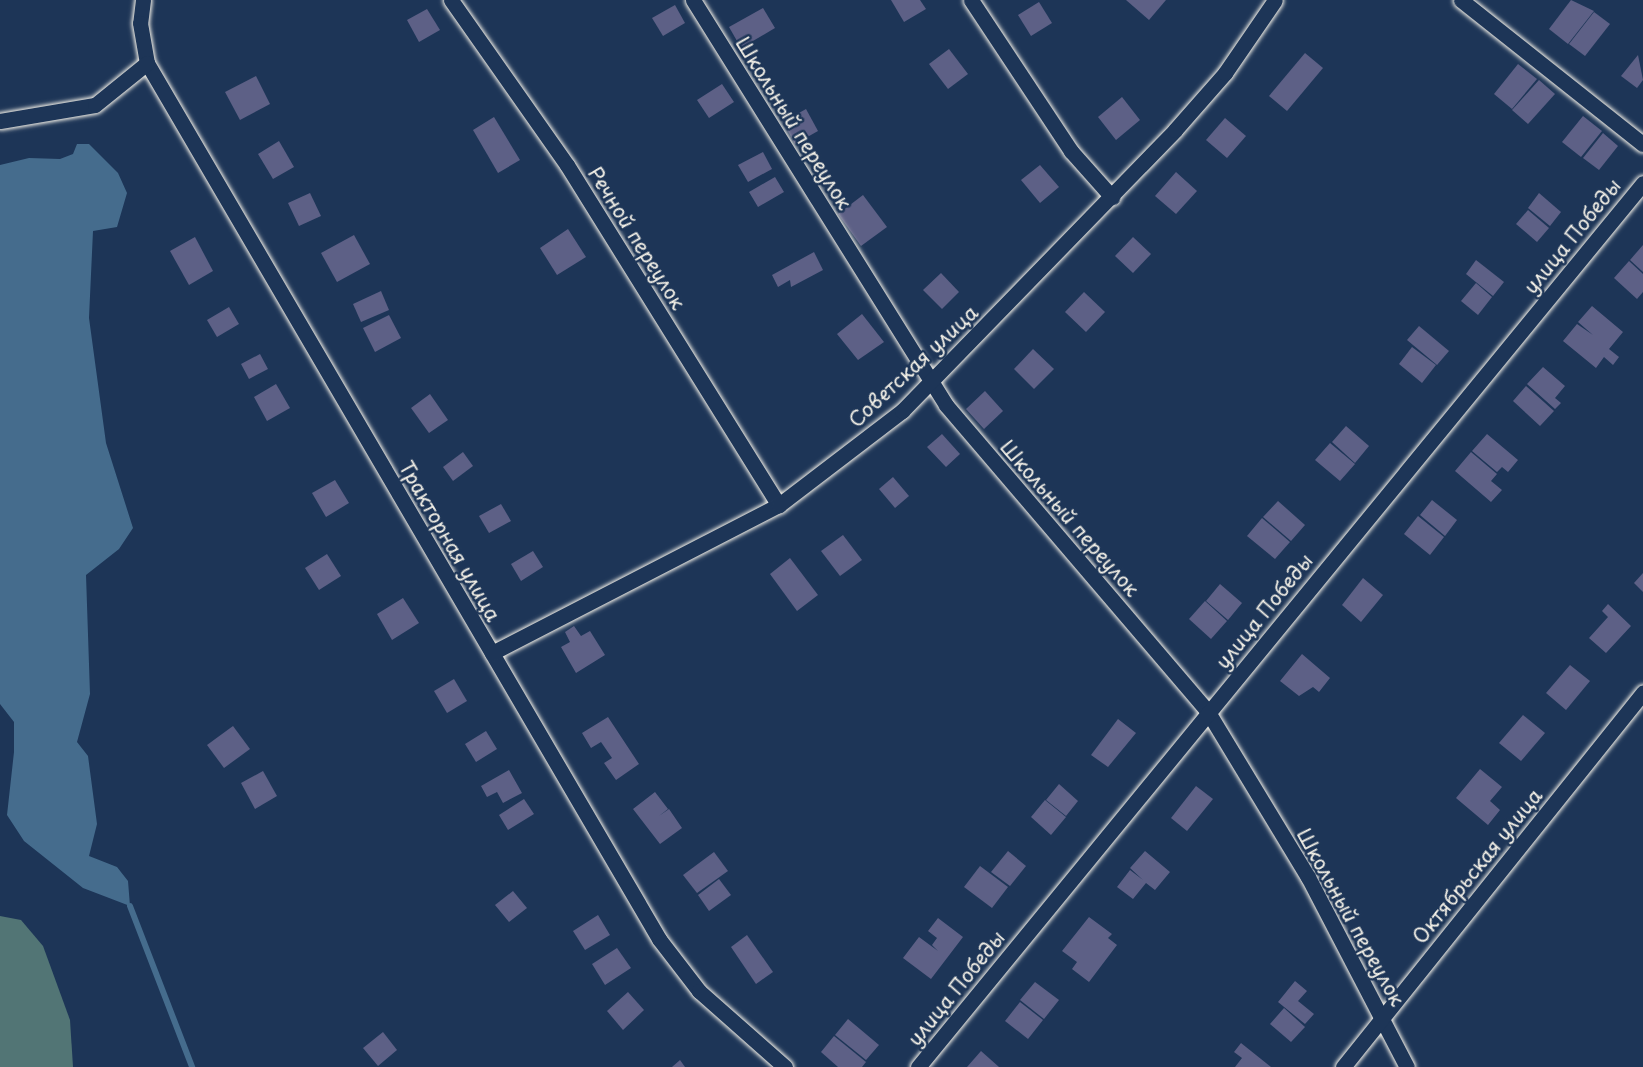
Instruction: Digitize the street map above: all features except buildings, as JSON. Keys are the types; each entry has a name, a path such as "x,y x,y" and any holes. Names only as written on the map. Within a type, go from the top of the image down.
{"street":[{"name":"Тракторная улица","path":"143,0 140,23 147,63 678,966 785,1067"},
{"name":"Речной переулок","path":"451,0 567,165 779,505"},
{"name":"Школьный переулок","path":"693,0 959,423 1208,712 1308,877 1407,1067"},
{"path":"971,0 1071,151 1112,197"},
{"name":"Советская улица","path":"492,653 779,505 932,383 1112,197 1225,73 1275,0"},
{"path":"1461,0 1643,144"},
{"path":"0,121 95,105 147,63"},
{"name":"улица Победы","path":"918,1067 1643,183"},
{"name":"Октябрьская улица","path":"1343,1067 1643,692"}],"green space":[{"path":"0,916 21,920 43,946 70,1020 73,1067 0,1067"}],"water":[{"path":"77,144 89,144 118,173 127,193 117,227 93,231 89,318 106,443 133,528 119,549 86,575 90,694 77,742 88,756 97,824 89,856 117,867 128,881 130,906 83,888 24,841 7,815 14,752 14,722 0,704 0,165 29,158 60,159 73,154"}],"waterway":[{"path":"130,906 192,1067"}]}
